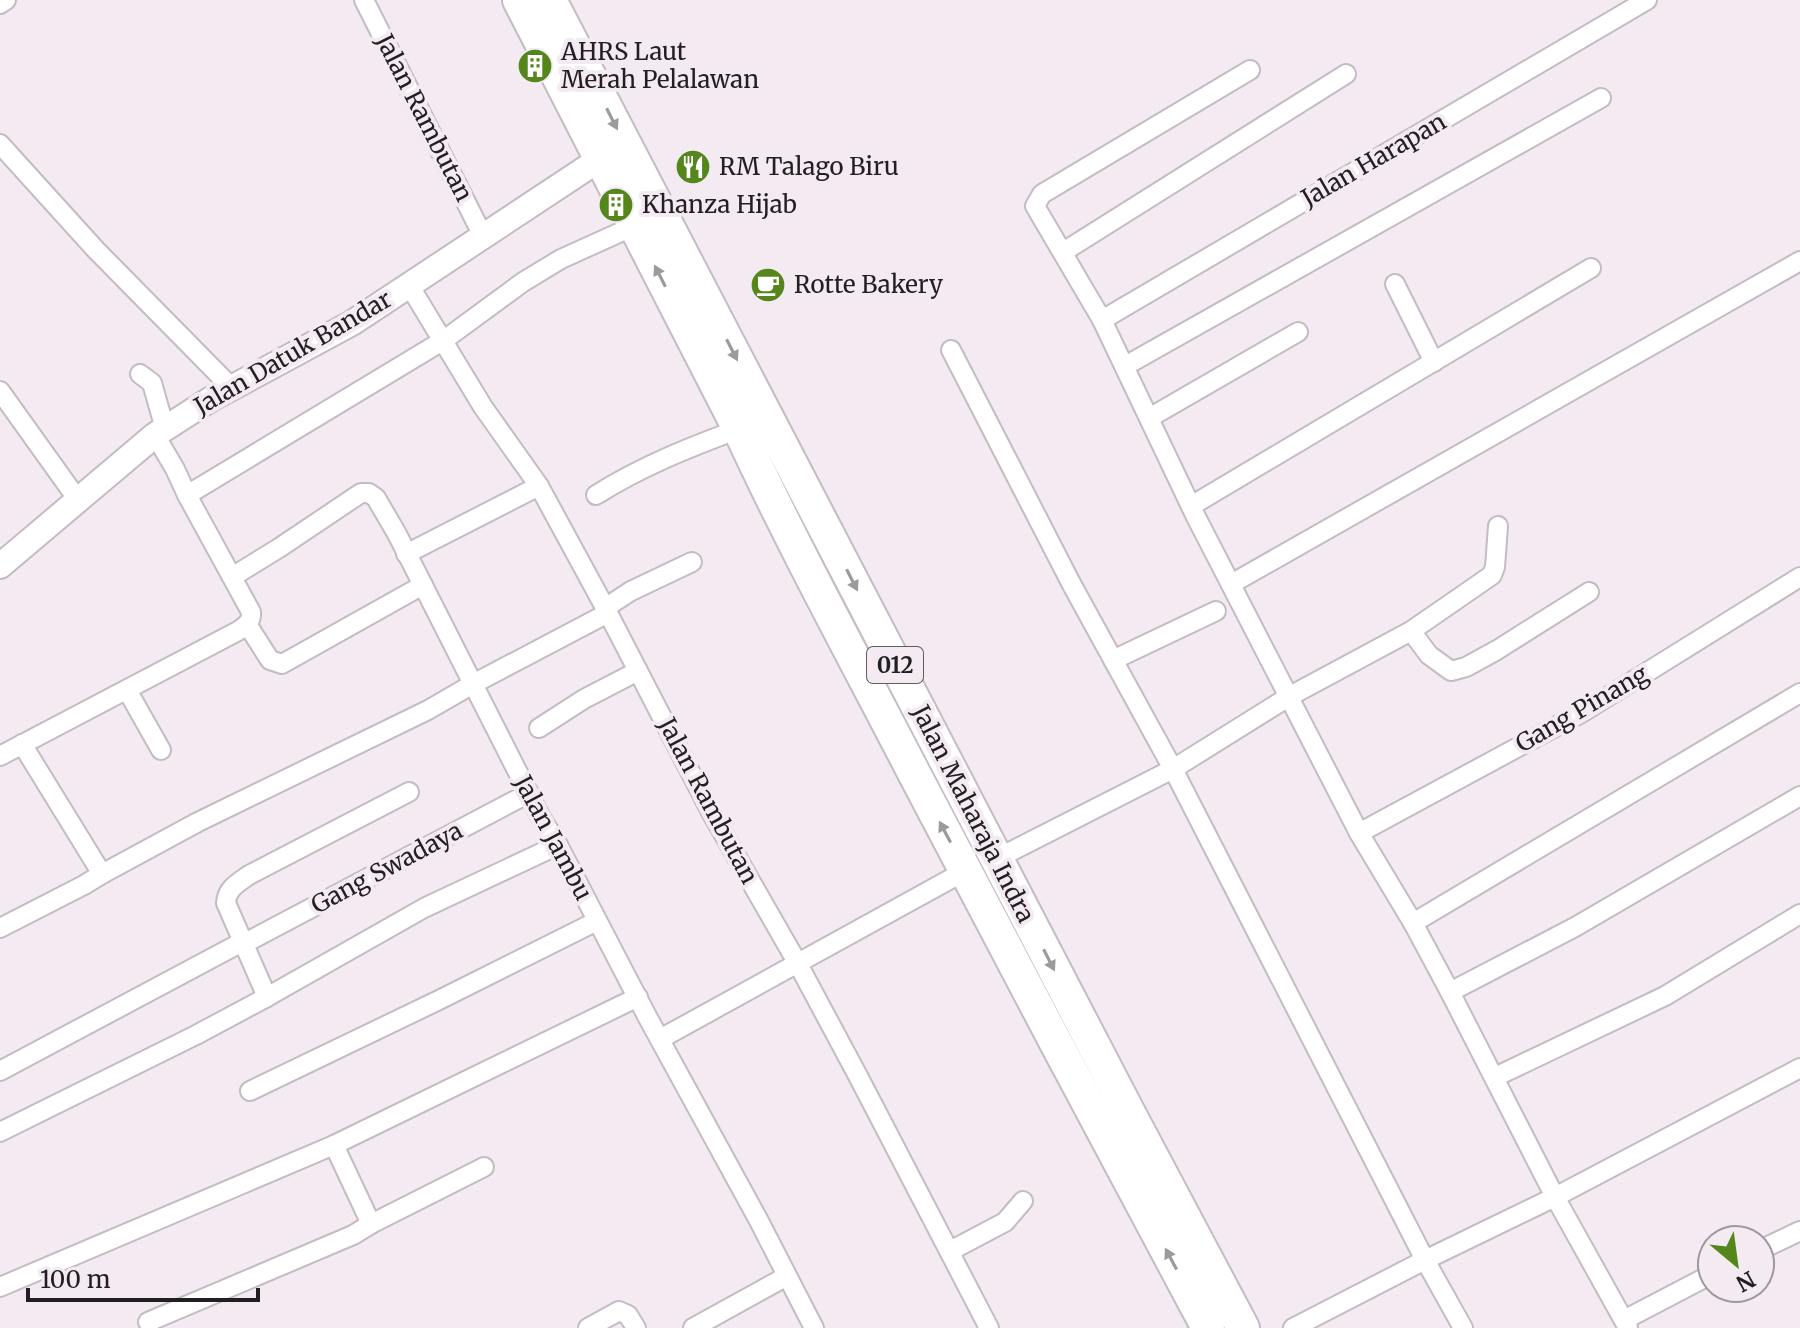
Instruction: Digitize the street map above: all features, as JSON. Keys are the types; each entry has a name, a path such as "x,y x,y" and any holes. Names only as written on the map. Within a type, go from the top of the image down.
{"highway":[{"name":"Jalan Maharaja Indra","path":"519,0 965,871 1208,1328"},
{"name":"Jalan Maharaja Indra","path":"550,0 1243,1328"},
{"path":"765,484 794,470"}],"street":[{"path":"0,4 6,0"},
{"name":"Jalan Rambutan","path":"364,0 483,236"},
{"name":"Jalan Harapan","path":"1102,320 1647,0"},
{"path":"1250,70 1042,194 1035,206 1102,320 1191,506 1359,833 1413,923 1555,1197 1626,1324 1696,1283"},
{"path":"1063,252 1346,74"},
{"path":"1125,366 1601,98"},
{"path":"0,144 96,250 232,388"},
{"name":"Jalan Datuk Bandar","path":"0,566 160,432 232,388 352,323 600,159"},
{"path":"187,495 444,340 536,274 561,259 634,226"},
{"path":"1231,584 1800,261"},
{"path":"1191,506 1591,268"},
{"path":"1395,284 1434,362"},
{"name":"Jalan Rambutan","path":"409,285 483,407 539,486 712,814 798,964 989,1328"},
{"path":"1149,418 1298,332"},
{"path":"951,350 1463,1328"},
{"path":"0,756 238,631 251,617 175,469 160,432 152,383 140,374"},
{"path":"0,391 78,500"},
{"path":"596,495 647,468 739,429"},
{"path":"406,554 539,486"},
{"name":"Jalan Jambu","path":"232,577 361,493 369,493 376,498 814,1328"},
{"path":"996,859 1173,769 1290,696 1411,631 1492,575 1498,526"},
{"path":"0,928 198,822 428,710 607,610 631,591 692,562"},
{"name":"Gang Pinang","path":"1359,833 1583,712 1800,577"},
{"path":"247,624 270,660 282,664 423,585"},
{"path":"1411,631 1429,655 1451,671 1466,667 1497,650 1589,592"},
{"path":"1113,660 1216,611"},
{"path":"539,728 584,699 638,671"},
{"path":"127,690 161,750"},
{"path":"1413,923 1800,693"},
{"path":"22,744 102,874"},
{"path":"267,997 226,903 230,889 249,875 409,792"},
{"name":"Gang Swadaya","path":"0,1071 529,793"},
{"path":"1450,992 1575,927 1800,796"},
{"path":"0,1132 196,1035 424,908 558,845"},
{"path":"660,1039 965,871"},
{"path":"1495,1077 1665,996 1800,914"},
{"path":"250,1091 597,921"},
{"path":"0,1287 334,1145 638,997"},
{"path":"1293,1328 1555,1197 1800,1068"},
{"path":"334,1145 371,1224"},
{"path":"148,1322 353,1235 484,1167"},
{"path":"950,1251 1005,1222 1023,1201"},
{"path":"1776,1242 1800,1231"},
{"path":"693,1328 787,1276"},
{"path":"588,1328 619,1311 628,1315 636,1328"}],"place":[{"name":"AHRS Laut Merah Pelalawan","path":"535,66"},
{"name":"RM Talago Biru","path":"693,167"},
{"name":"Khanza Hijab","path":"616,205"},
{"name":"Rotte Bakery","path":"768,285"}]}
